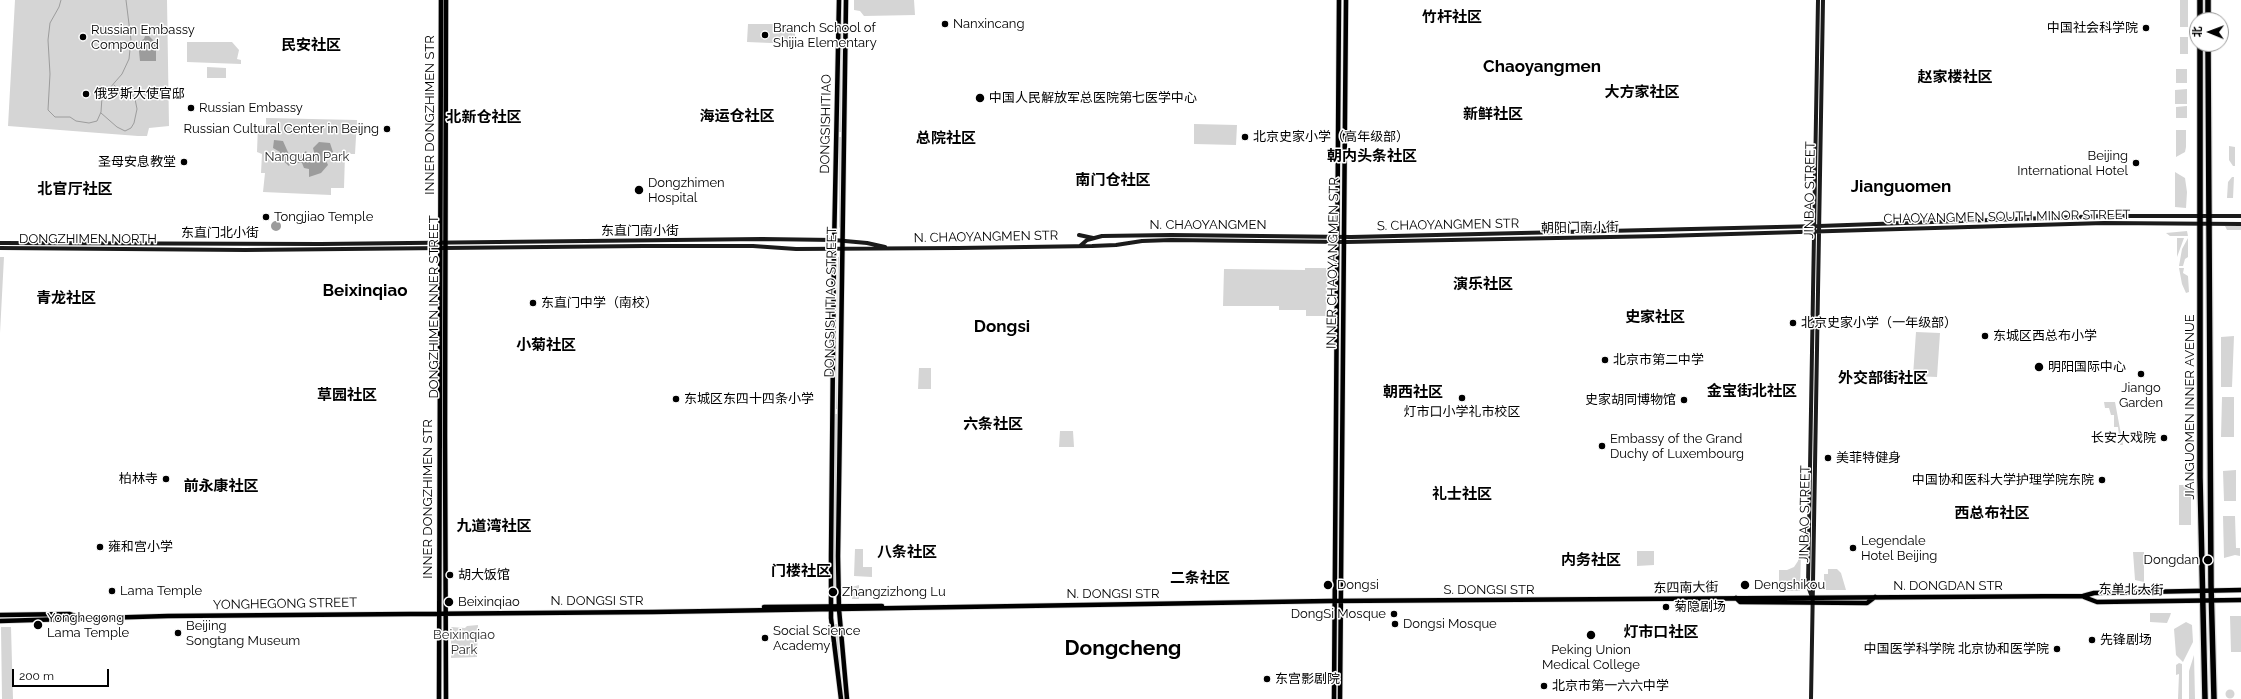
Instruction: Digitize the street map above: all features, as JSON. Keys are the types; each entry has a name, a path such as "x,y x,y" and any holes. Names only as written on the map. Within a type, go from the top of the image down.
{"highway":[{"path":"2208,0 2208,12"},
{"path":"2200,1 2200,12"},
{"path":"2200,52 2200,216"},
{"path":"2208,52 2209,216"},
{"name":"JIANGUOMEN INNER AVENUE","path":"2200,216 2202,601 2205,699"},
{"name":"JIANGUOMEN INNER AVENUE","path":"2209,216 2214,699"}],"main road":[{"name":"INNER DONGZHIMEN STR","path":"439,699 443,245 441,0"},
{"name":"DONGZHIMEN INNER STREET","path":"446,0 443,245 446,699"},
{"name":"DONGSISHITIAO","path":"834,248 839,0"},
{"name":"DONGSISHITIAO STREET","path":"846,0 838,556 839,607 847,699"},
{"name":"INNER CHAOYANGMEN STR","path":"1334,699 1339,0"},
{"name":"INNER CHAOYANGMEN STR","path":"1340,699 1346,0"},
{"name":"JINBAO STREET","path":"1817,228 1818,0"},
{"name":"JINBAO STREET","path":"1812,699 1812,600 1808,586 1823,0"},
{"name":"CHAOYANGMEN SOUTH MINOR STREET","path":"1817,228 2104,216 2241,216"},
{"name":"CHAOYANGMEN SOUTH MINOR STREET","path":"1817,228 2109,223 2241,224"},
{"name":"朝阳门南小街","path":"1338,240 1817,228"},
{"path":"1080,235 1094,238"},
{"name":"N. CHAOYANGMEN","path":"1080,246 1094,238 1171,235 1338,240"},
{"name":"东直门南小街","path":"443,245 834,240 842,242 867,243 893,248"},
{"path":"1080,246 1171,240 1338,240"},
{"name":"东直门北小街","path":"0,243 443,245"},
{"name":"东直门南小街","path":"443,245 842,249 893,248"},
{"name":"DONGZHIMEN NORTH","path":"0,248 252,250 443,245"},
{"name":"N. CHAOYANGMEN STR","path":"893,248 1080,246"},
{"name":"DONGSISHITIAO STREET","path":"834,248 831,607 833,639 838,664 841,699"},
{"name":"东单北大街","path":"2083,596 2094,593 2241,590"},
{"name":"东单北大街","path":"2083,596 2097,602 2241,600"},
{"name":"N. DONGDAN STR","path":"1812,600 1875,597 2083,596"},
{"name":"东四南大街","path":"1736,598 1812,600"},
{"name":"S. DONGSI STR","path":"1335,601 1736,598"},
{"name":"N. DONGSI STR","path":"439,613 748,610 831,607 1174,605 1335,601"},
{"name":"YONGHEGONG STREET","path":"0,621 83,618 439,613"},
{"name":"YONGHEGONG STREET","path":"0,615 70,614 83,618"}],"green space":[{"path":"15,0 167,0 169,126 149,128 147,136 138,136 8,126"},
{"path":"841,0 841,132 839,132"},
{"path":"854,0 914,0 915,15 864,16 860,11 854,10"},
{"path":"2180,0 2188,0 2188,27 2180,27"},
{"path":"748,24 795,24 795,44 747,42"},
{"path":"2180,37 2188,37 2188,54 2180,54"},
{"path":"187,42 232,42 239,50 237,59 241,60 241,64 187,62"},
{"path":"207,67 226,68 226,78 207,78"},
{"path":"2176,69 2187,69 2187,83 2176,83"},
{"path":"2187,89 2187,104 2175,104 2175,90"},
{"path":"2187,106 2187,118 2176,118 2176,107"},
{"name":"Nanguan Park","path":"266,118 357,120 355,154 345,154 344,188 331,188 331,195 263,192 265,173 261,173 262,154 257,152 258,125 266,126"},
{"path":"1194,124 1237,125 1236,145 1194,144"},
{"path":"2176,130 2186,130 2186,147 2185,152 2176,157"},
{"path":"839,137 841,137 840,228 839,227"},
{"path":"2229,146 2235,147 2235,166 2233,166 2229,160"},
{"path":"2175,172 2185,178 2187,192 2186,208 2175,207"},
{"path":"2232,177 2234,177 2233,198 2227,198 2228,182"},
{"path":"2225,226 2241,226 2241,230 2227,230"},
{"path":"2187,231 2188,236 2170,236 2166,233"},
{"path":"2177,238 2184,238 2177,257"},
{"path":"2188,238 2188,257 2185,259 2183,266 2179,266 2182,249"},
{"path":"0,257 4,257 0,333"},
{"path":"838,257 839,257 837,334"},
{"path":"1305,268 1328,268 1326,316 1306,316 1306,310 1279,310 1279,306 1223,306 1224,269 1305,270"},
{"path":"2179,268 2184,268 2183,273 2188,276 2189,292 2186,293 2182,284"},
{"path":"1916,332 1940,333 1937,377 1913,376"},
{"path":"2234,336 2232,387 2221,387 2221,337"},
{"path":"837,337 837,409 836,409"},
{"path":"919,368 931,368 931,389 918,389"},
{"path":"2222,397 2234,397 2234,437 2221,437"},
{"path":"2104,402 2115,402 2123,445 2120,445 2118,427 2114,427 2114,415 2111,415 2109,408 2105,408"},
{"path":"835,414 837,414 836,597 834,597 833,550"},
{"path":"1060,431 1073,431 1074,447 1059,447"},
{"path":"2236,470 2236,501 2224,501 2223,471"},
{"path":"2179,485 2191,485 2191,525 2179,525"},
{"path":"2223,516 2235,516 2236,548 2240,548 2240,556 2235,555 2224,558"},
{"path":"855,549 863,549 863,567 872,567 872,577 854,576"},
{"path":"1637,551 1654,551 1654,565 1637,566"},
{"path":"2133,552 2144,552 2144,582 2135,580"},
{"path":"1799,553 1801,553 1800,591 1779,591 1779,570 1787,570 1794,567 1798,561"},
{"path":"1828,569 1837,569 1841,573 1846,590 1824,590 1824,574 1828,574"},
{"path":"859,585 859,599 852,599 852,587"},
{"path":"2150,613 2171,613 2167,623 2150,622"},
{"path":"2230,616 2241,616 2241,652 2231,652"},
{"path":"2186,622 2192,625 2193,642 2183,662 2176,655 2174,629"},
{"path":"835,624 837,624 842,686 841,685"},
{"name":"Beixinqiao Park","path":"478,625 477,657 451,658 451,627 465,628 467,626"},
{"path":"1,627 11,627 13,699 2,699"},
{"path":"2194,655 2195,699 2189,699 2189,671"},
{"path":"2179,663 2182,664 2182,699 2178,699 2179,674 2176,675 2176,665"},
{"path":"2230,689 2235,694 2230,699 2225,694"}],"shaded area":[{"path":"145,36 149,36 156,43 156,61 140,61 138,42 144,39"},
{"path":"274,140 283,141 291,159 296,159 306,151 308,155 306,159 307,161 312,159 315,156 313,148 319,142 330,143 333,152 325,158 328,165 321,173 309,177 309,169 304,168 302,163 291,163 289,166 280,158 280,152 273,148"},
{"path":"274,221 278,221 281,226 278,231 274,231 271,228 271,224"}],"waterway":[{"path":"61,0 59,7 50,23 48,40 50,74 48,110 55,117 70,117 76,121 89,123 97,121 101,112 102,97 122,74 129,59 131,40 126,0"},
{"path":"101,113 117,127 125,131 131,128 134,123 137,109 135,99 131,93 124,97 120,96 118,89 114,85"}],"place":[{"name":"Nanxincang","path":"945,24"},
{"name":"中国社会科学院","path":"2146,28"},
{"name":"Branch School of Shijia Elementary","path":"765,35"},
{"name":"Russian Embassy Compound","path":"83,37"},
{"name":"俄罗斯大使官邸","path":"86,94"},
{"name":"中国人民解放军总医院第七医学中心","path":"980,98"},
{"name":"Russian Embassy","path":"191,108"},
{"name":"Russian Cultural Center in Beijng","path":"387,129"},
{"name":"北京史家小学（高年级部）","path":"1245,137"},
{"name":"圣母安息教堂","path":"184,162"},
{"name":"Beijing International Hotel","path":"2136,163"},
{"name":"Dongzhimen Hospital","path":"639,190"},
{"name":"Tongjiao Temple","path":"266,217"},
{"name":"东直门中学（南校）","path":"533,303"},
{"name":"北京史家小学（一年级部）","path":"1793,323"},
{"name":"东城区西总布小学","path":"1985,336"},
{"name":"北京市第二中学","path":"1605,360"},
{"name":"明阳国际中心","path":"2039,367"},
{"name":"Jiango Garden","path":"2141,374"},
{"name":"灯市口小学礼市校区","path":"1462,398"},
{"name":"东城区东四十四条小学","path":"676,399"},
{"name":"史家胡同博物馆","path":"1684,400"},
{"name":"长安大戏院","path":"2164,438"},
{"name":"Embassy of the Grand Duchy of Luxembourg","path":"1602,446"},
{"name":"美菲特健身","path":"1828,458"},
{"name":"柏林寺","path":"166,479"},
{"name":"中国协和医科大学护理学院东院","path":"2102,480"},
{"name":"雍和宫小学","path":"100,547"},
{"name":"Legendale Hotel Beijing","path":"1853,548"},
{"name":"Dongdan","path":"2208,560"},
{"name":"胡大饭馆","path":"450,575"},
{"name":"Dongsi","path":"1328,585"},
{"name":"Dengshikou","path":"1745,585"},
{"name":"Lama Temple","path":"112,591"},
{"name":"Zhangzizhong Lu","path":"833,592"},
{"name":"Beixinqiao","path":"449,602"},
{"name":"菊隐剧场","path":"1666,607"},
{"name":"DongSi Mosque","path":"1394,614"},
{"name":"Dongsi Mosque","path":"1395,624"},
{"name":"Yonghegong Lama Temple","path":"38,625"},
{"name":"Beijing Songtang Museum","path":"178,633"},
{"name":"Peking Union Medical College","path":"1591,635"},
{"name":"Social Science Academy","path":"765,638"},
{"name":"先锋剧场","path":"2092,640"},
{"name":"中国医学科学院 北京协和医学院","path":"2057,649"},
{"name":"东宫影剧院","path":"1267,679"},
{"name":"北京市第一六六中学","path":"1544,686"}],"district":[{"name":"竹杆社区","path":"1452,17"},
{"name":"民安社区","path":"311,45"},
{"name":"Chaoyangmen","path":"1542,67"},
{"name":"赵家楼社区","path":"1955,77"},
{"name":"大方家社区","path":"1642,92"},
{"name":"新鲜社区","path":"1493,114"},
{"name":"海运仓社区","path":"737,116"},
{"name":"北新仓社区","path":"484,117"},
{"name":"总院社区","path":"946,138"},
{"name":"朝内头条社区","path":"1372,156"},
{"name":"南门仓社区","path":"1113,180"},
{"name":"Jianguomen","path":"1901,187"},
{"name":"北官厅社区","path":"75,189"},
{"name":"演乐社区","path":"1483,284"},
{"name":"Beixinqiao","path":"365,291"},
{"name":"青龙社区","path":"66,298"},
{"name":"史家社区","path":"1655,317"},
{"name":"Dongsi","path":"1002,327"},
{"name":"小菊社区","path":"546,345"},
{"name":"外交部街社区","path":"1883,378"},
{"name":"金宝街北社区","path":"1752,391"},
{"name":"朝西社区","path":"1413,392"},
{"name":"草园社区","path":"347,395"},
{"name":"六条社区","path":"993,424"},
{"name":"前永康社区","path":"221,486"},
{"name":"礼士社区","path":"1462,494"},
{"name":"西总布社区","path":"1992,513"},
{"name":"九道湾社区","path":"494,526"},
{"name":"八条社区","path":"907,552"},
{"name":"内务社区","path":"1591,560"},
{"name":"门楼社区","path":"801,571"},
{"name":"二条社区","path":"1200,578"},
{"name":"灯市口社区","path":"1661,632"},
{"name":"Dongcheng","path":"1123,649"}]}
